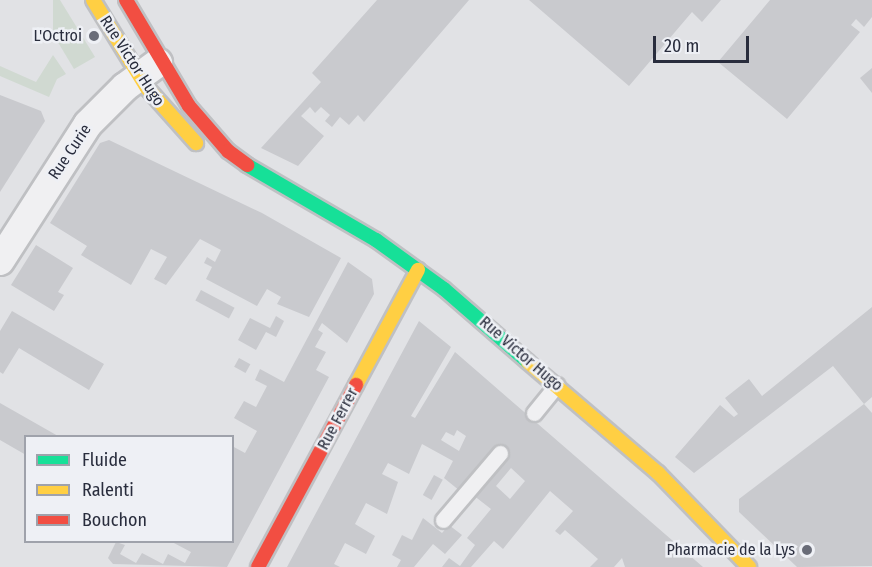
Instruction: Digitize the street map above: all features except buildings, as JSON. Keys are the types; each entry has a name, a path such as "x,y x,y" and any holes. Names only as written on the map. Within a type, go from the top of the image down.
{"main road":[{"name":"Rue Victor Hugo","path":"93,0 150,69 208,131 264,178"},
{"name":"Rue Victor Hugo","path":"126,0 150,69 198,144 228,164 264,178 342,220 418,270 557,385 658,473 749,567"},
{"name":"Rue Ferrer","path":"258,567 418,270"}],"street":[{"name":"Rue Curie","path":"0,261 79,136 150,69"}],"lane":[{"path":"534,413 557,385"},
{"path":"443,520 500,453"}],"shaded area":[{"path":"53,0 60,0 95,57 74,69 53,34"},
{"path":"53,55 66,74 57,79 49,97 0,76 0,66 36,82"}],"traffic: fast":[{"path":"247,165 376,240 444,289 528,362"}],"traffic: slow":[{"path":"93,0 147,88 196,143"},
{"path":"356,385 418,270"},
{"path":"528,362 658,473 749,567"}],"traffic: jam":[{"path":"126,0 189,106 228,151 247,165"},
{"path":"258,567 356,385"}],"place":[{"name":"L'Octroi","path":"94,36"},
{"name":"Pharmacie de la Lys","path":"807,550"}]}
